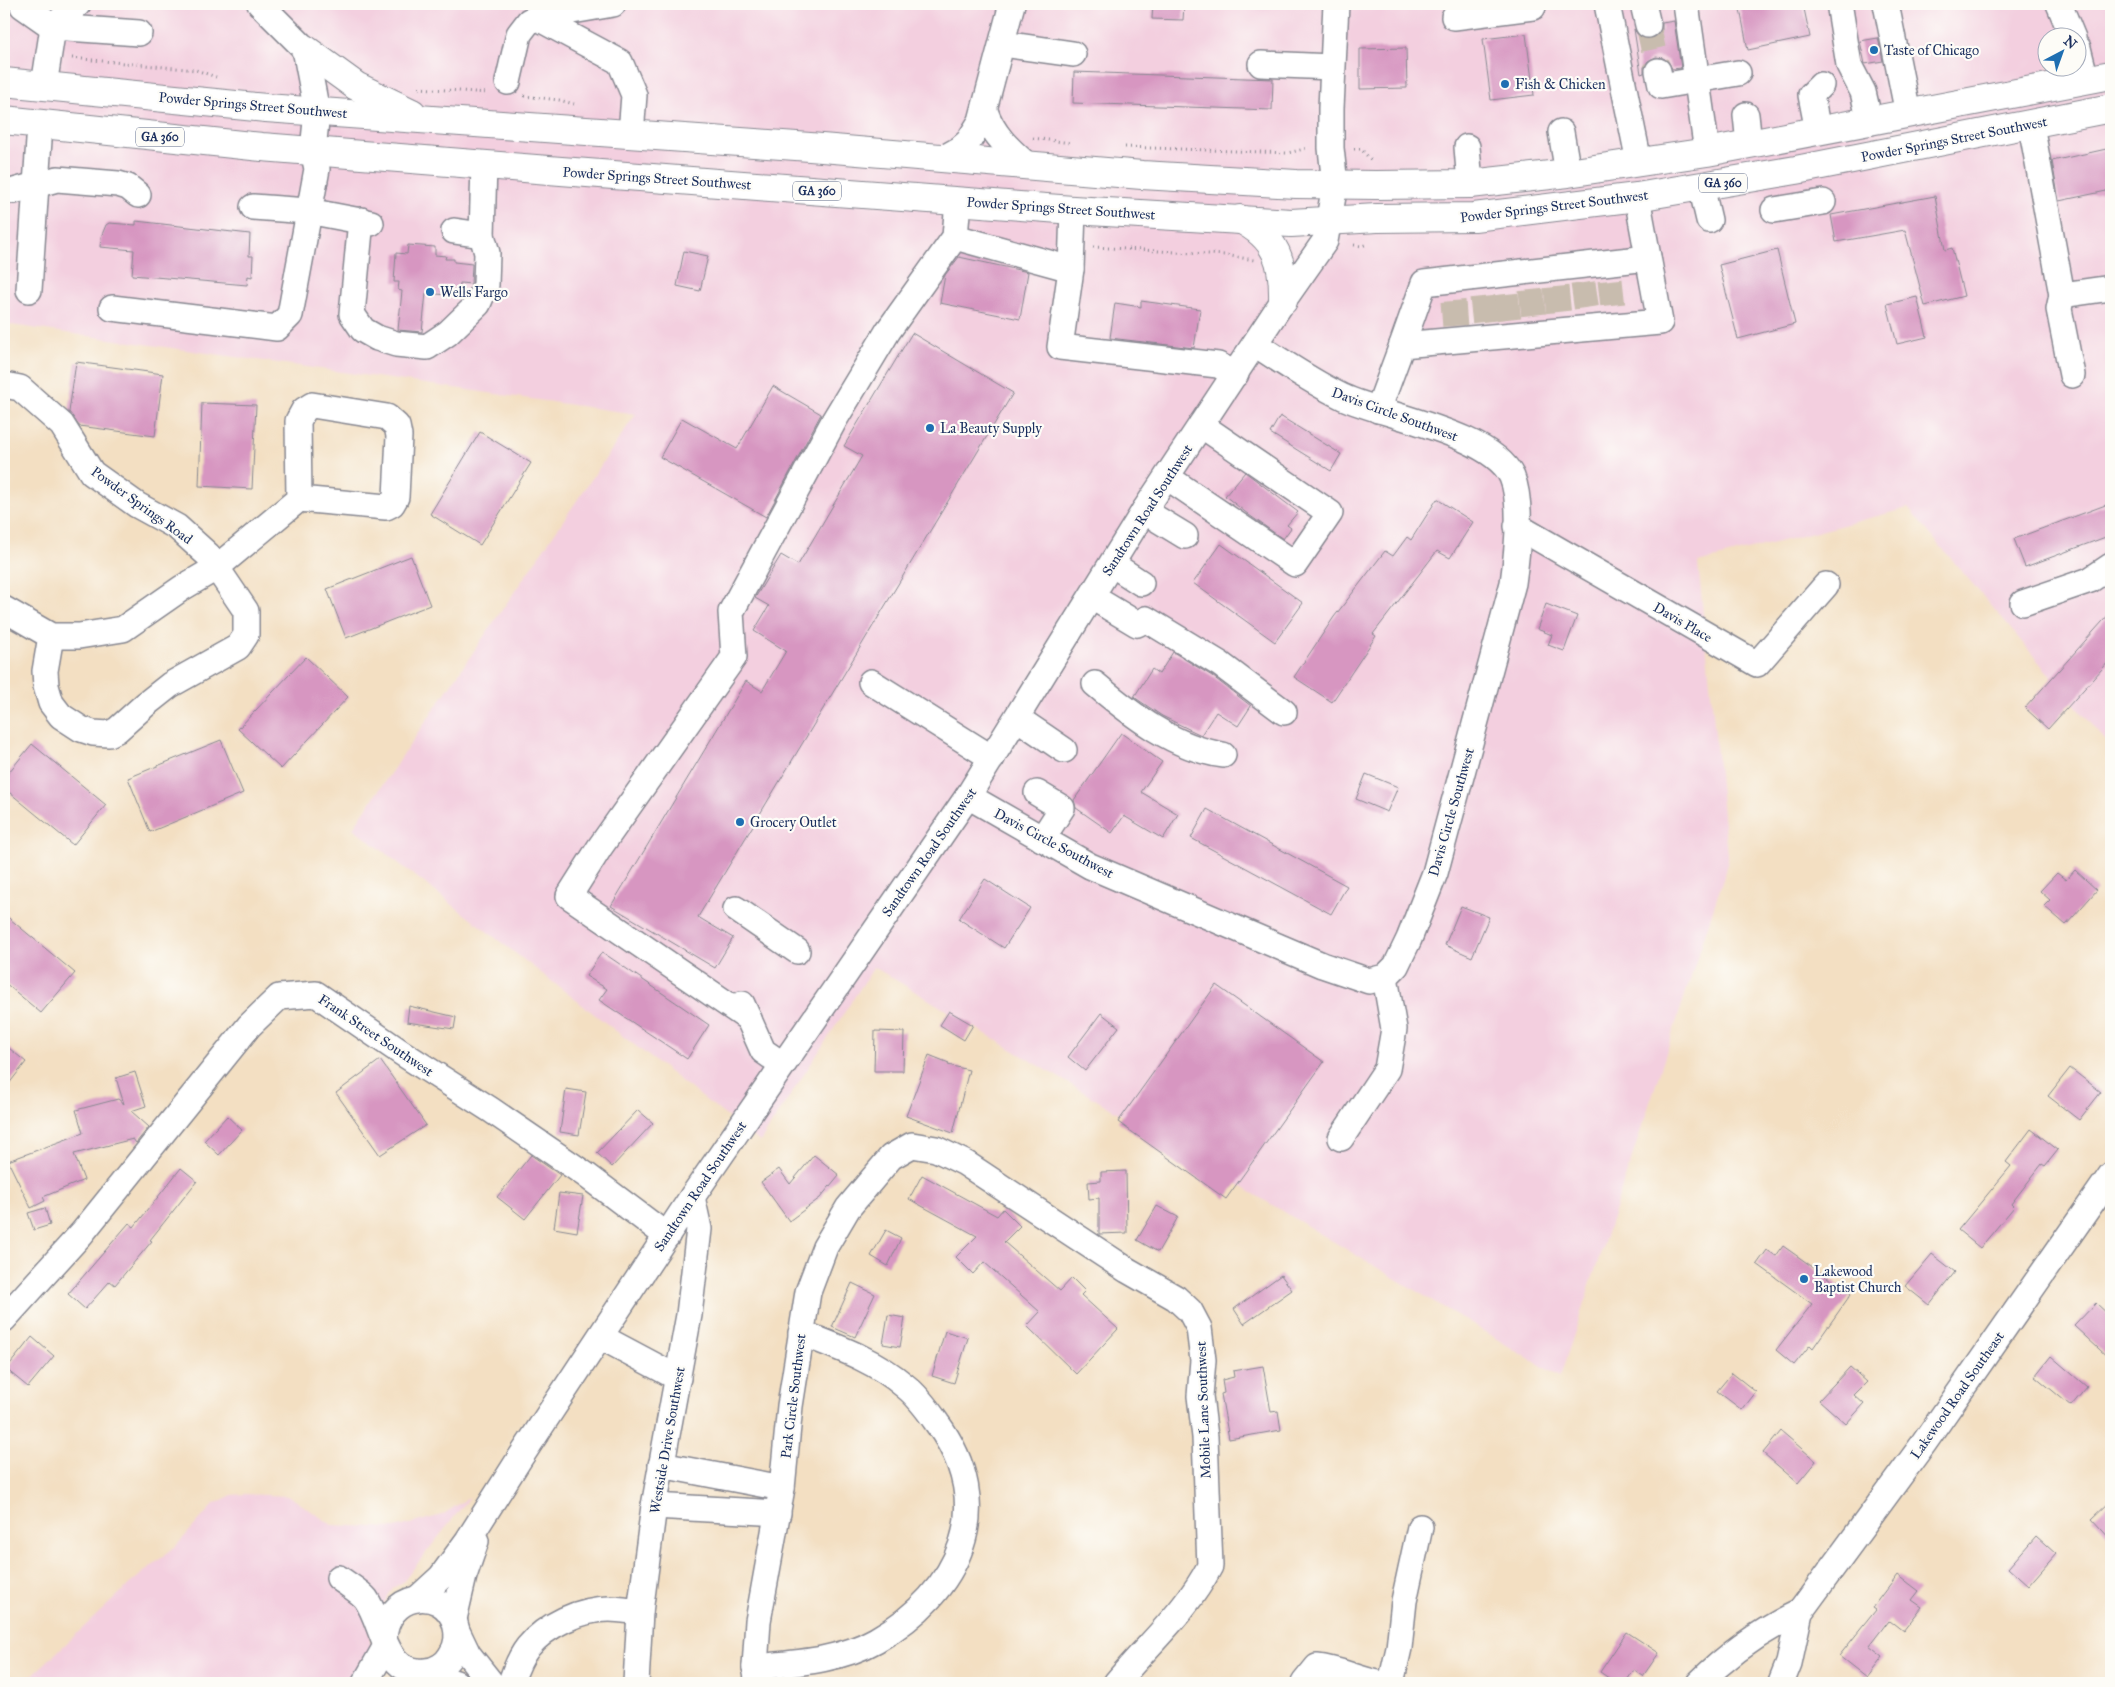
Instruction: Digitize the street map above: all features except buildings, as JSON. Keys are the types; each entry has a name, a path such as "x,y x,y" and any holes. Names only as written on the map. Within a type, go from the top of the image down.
{"main road":[{"path":"305,49 356,86 427,120"},
{"name":"Powder Springs Street Southwest","path":"4,82 316,112 631,134 1142,175 1335,184 1470,184 1568,174 1707,152 2099,77"},
{"name":"Powder Springs Street Southwest","path":"4,120 262,148 313,150 484,165 1074,210 1291,223 1377,218 1474,218 1637,197 1796,170 2111,108"},
{"path":"1240,219 1260,231 1274,249 1284,275 1283,301"}],"street":[{"path":"44,86 53,27 78,4"},
{"path":"112,308 277,328 290,315 317,169 313,150 316,112 305,49 260,4"},
{"path":"508,82 519,34 529,21 613,4"},
{"path":"944,158 960,150 968,142 976,132 986,111 1012,4"},
{"name":"Sandtown Road Southwest","path":"412,1600 430,1589 441,1577 692,1197 968,796 1144,511 1283,301 1326,241 1335,184 1331,148 1332,67 1336,4"},
{"path":"1607,4 1639,162"},
{"path":"1686,4 1707,152"},
{"path":"1886,4 1908,114"},
{"path":"2059,4 2069,28"},
{"path":"1454,17 1532,5"},
{"path":"22,6 53,27 139,33"},
{"path":"1840,9 1849,66 1863,92 1870,122"},
{"path":"538,18 620,62 634,95 631,134"},
{"path":"1003,44 1073,54"},
{"path":"2088,62 2099,77"},
{"path":"1261,64 1332,67"},
{"path":"1659,79 1697,80 1738,72"},
{"path":"1818,131 1811,95 1821,86"},
{"path":"986,111 995,134 1007,148 1027,165"},
{"path":"1746,115 1749,144"},
{"path":"29,290 24,188 40,125"},
{"path":"2031,125 2062,295 2059,309 2072,375"},
{"path":"1561,132 1568,174"},
{"path":"1467,147 1470,184"},
{"path":"253,207 308,211 366,221 352,314 363,330 376,338 396,344 427,347 448,334 478,304 486,285 487,253 482,235 484,165"},
{"path":"1774,210 1812,204 1796,170"},
{"path":"24,188 57,180 106,182 128,187 138,195"},
{"path":"1701,186 1709,220"},
{"path":"1402,345 1456,334 1614,317 1660,322 1637,197"},
{"path":"749,1019 569,896 600,847 734,657 731,612 835,419 888,331 956,237 958,201"},
{"path":"1074,210 1071,269 1060,347 1218,365 1236,374"},
{"path":"454,231 482,235"},
{"path":"956,237 1071,269"},
{"path":"1378,410 1424,283 1453,290 1493,286 1609,272 1648,258"},
{"path":"2062,295 2111,288"},
{"name":"Davis Circle Southwest","path":"968,796 1090,866 1322,965 1369,981 1384,977 1396,966 1409,939 1435,873 1513,583 1518,545 1516,501 1512,478 1502,462 1486,449 1458,436 1378,410 1345,397 1312,381 1255,344"},
{"name":"Powder Springs Road","path":"4,384 20,388 62,425 92,473 137,505 177,527 208,555 246,611 246,635 238,647 170,685 117,730 109,734 93,733 81,729 61,716 51,703 46,686 45,672 52,636"},
{"path":"4,609 52,636 79,636 123,629 182,588 216,568 299,499 386,507 392,504 396,497 399,436 397,426 388,417 312,406 304,410 298,421 299,499"},
{"path":"1167,477 1294,564 1330,513 1201,425"},
{"path":"1144,511 1186,536"},
{"name":"Davis Place","path":"1517,526 1757,664 1826,585"},
{"path":"1112,564 1141,583"},
{"path":"2023,603 2090,580 2111,566"},
{"path":"1092,597 1137,624 1146,619 1220,664 1284,712"},
{"path":"871,682 992,758"},
{"path":"1095,684 1128,712 1182,744 1223,756"},
{"path":"1017,718 1064,750"},
{"path":"1037,792 1062,808 1042,839"},
{"path":"736,908 796,951"},
{"path":"1341,1138 1387,1069 1394,1029 1384,977"},
{"path":"736,991 763,1051 782,1064"},
{"name":"Frank Street Southwest","path":"4,1319 82,1233 249,1026 279,997 316,994 586,1175 667,1236"},
{"name":"Park Circle Southwest","path":"757,1675 758,1621 782,1488 790,1406 808,1292 825,1246 848,1208 891,1157 912,1146"},
{"name":"Mobile Lane Southwest","path":"912,1146 936,1149 965,1163 1127,1270 1176,1298 1190,1311 1199,1328 1203,1360 1200,1396 1204,1437 1210,1566 1202,1583 1188,1603 1116,1683"},
{"name":"Lakewood Road Southeast","path":"1781,1683 1789,1662 1800,1612 1924,1443 2111,1176"},
{"name":"Westside Drive Southwest","path":"636,1683 640,1612 654,1506 689,1315 699,1229 692,1197"},
{"path":"757,1675 849,1652 875,1640 900,1624 936,1592 946,1578 955,1561 967,1525 968,1504 965,1478 956,1452 926,1408 906,1386 883,1370 858,1356 801,1333"},
{"path":"600,1337 678,1378"},
{"path":"661,1464 782,1488"},
{"name":"Sandtown Road Southwest","path":"456,1625 464,1576 490,1504"},
{"path":"654,1506 778,1513"},
{"path":"1391,1683 1399,1648 1404,1601 1420,1527"},
{"path":"339,1578 364,1597 374,1612 385,1643 404,1675"},
{"path":"364,1597 379,1601 428,1599 438,1603 447,1610 456,1625 468,1654 501,1682 544,1631 563,1621 581,1613 608,1609 640,1612"},
{"path":"365,1683 385,1643 385,1628 389,1617 396,1608 412,1600"},
{"name":"Lakewood Road Southeast","path":"1699,1683 1733,1652 1770,1626 1800,1612"},
{"path":"404,1675 431,1670 447,1660 456,1644 456,1625"},
{"path":"1304,1683 1317,1667 1330,1668 1359,1679 1378,1683"},
{"path":"404,1675 456,1683"}],"path":[{"path":"65,57 196,70 210,76"}],"shaded area":[{"path":"4,4 2111,4 2111,747 1908,508 1698,563 1728,864 1560,1377 874,967 760,1142 353,828 636,414 4,324"},
{"path":"232,1495 289,1496 332,1525 395,1528 442,1515 470,1497 403,1582 393,1588 369,1628 371,1652 349,1683 24,1683 132,1582 177,1545 214,1504"}],"tunnel":[{"path":"1648,25 1658,71"},
{"path":"1610,280 1613,308"},
{"path":"1583,283 1587,312"},
{"path":"1556,287 1559,316"},
{"path":"1531,290 1534,318"},
{"path":"1506,294 1509,322"},
{"path":"1482,297 1485,325"},
{"path":"1453,301 1455,328"}],"place":[{"name":"Taste of Chicago","path":"1874,50"},
{"name":"Fish & Chicken","path":"1505,84"},
{"name":"Wells Fargo","path":"430,292"},
{"name":"La Beauty Supply","path":"930,428"},
{"name":"Grocery Outlet","path":"740,822"},
{"name":"Lakewood Baptist Church","path":"1804,1279"}]}
